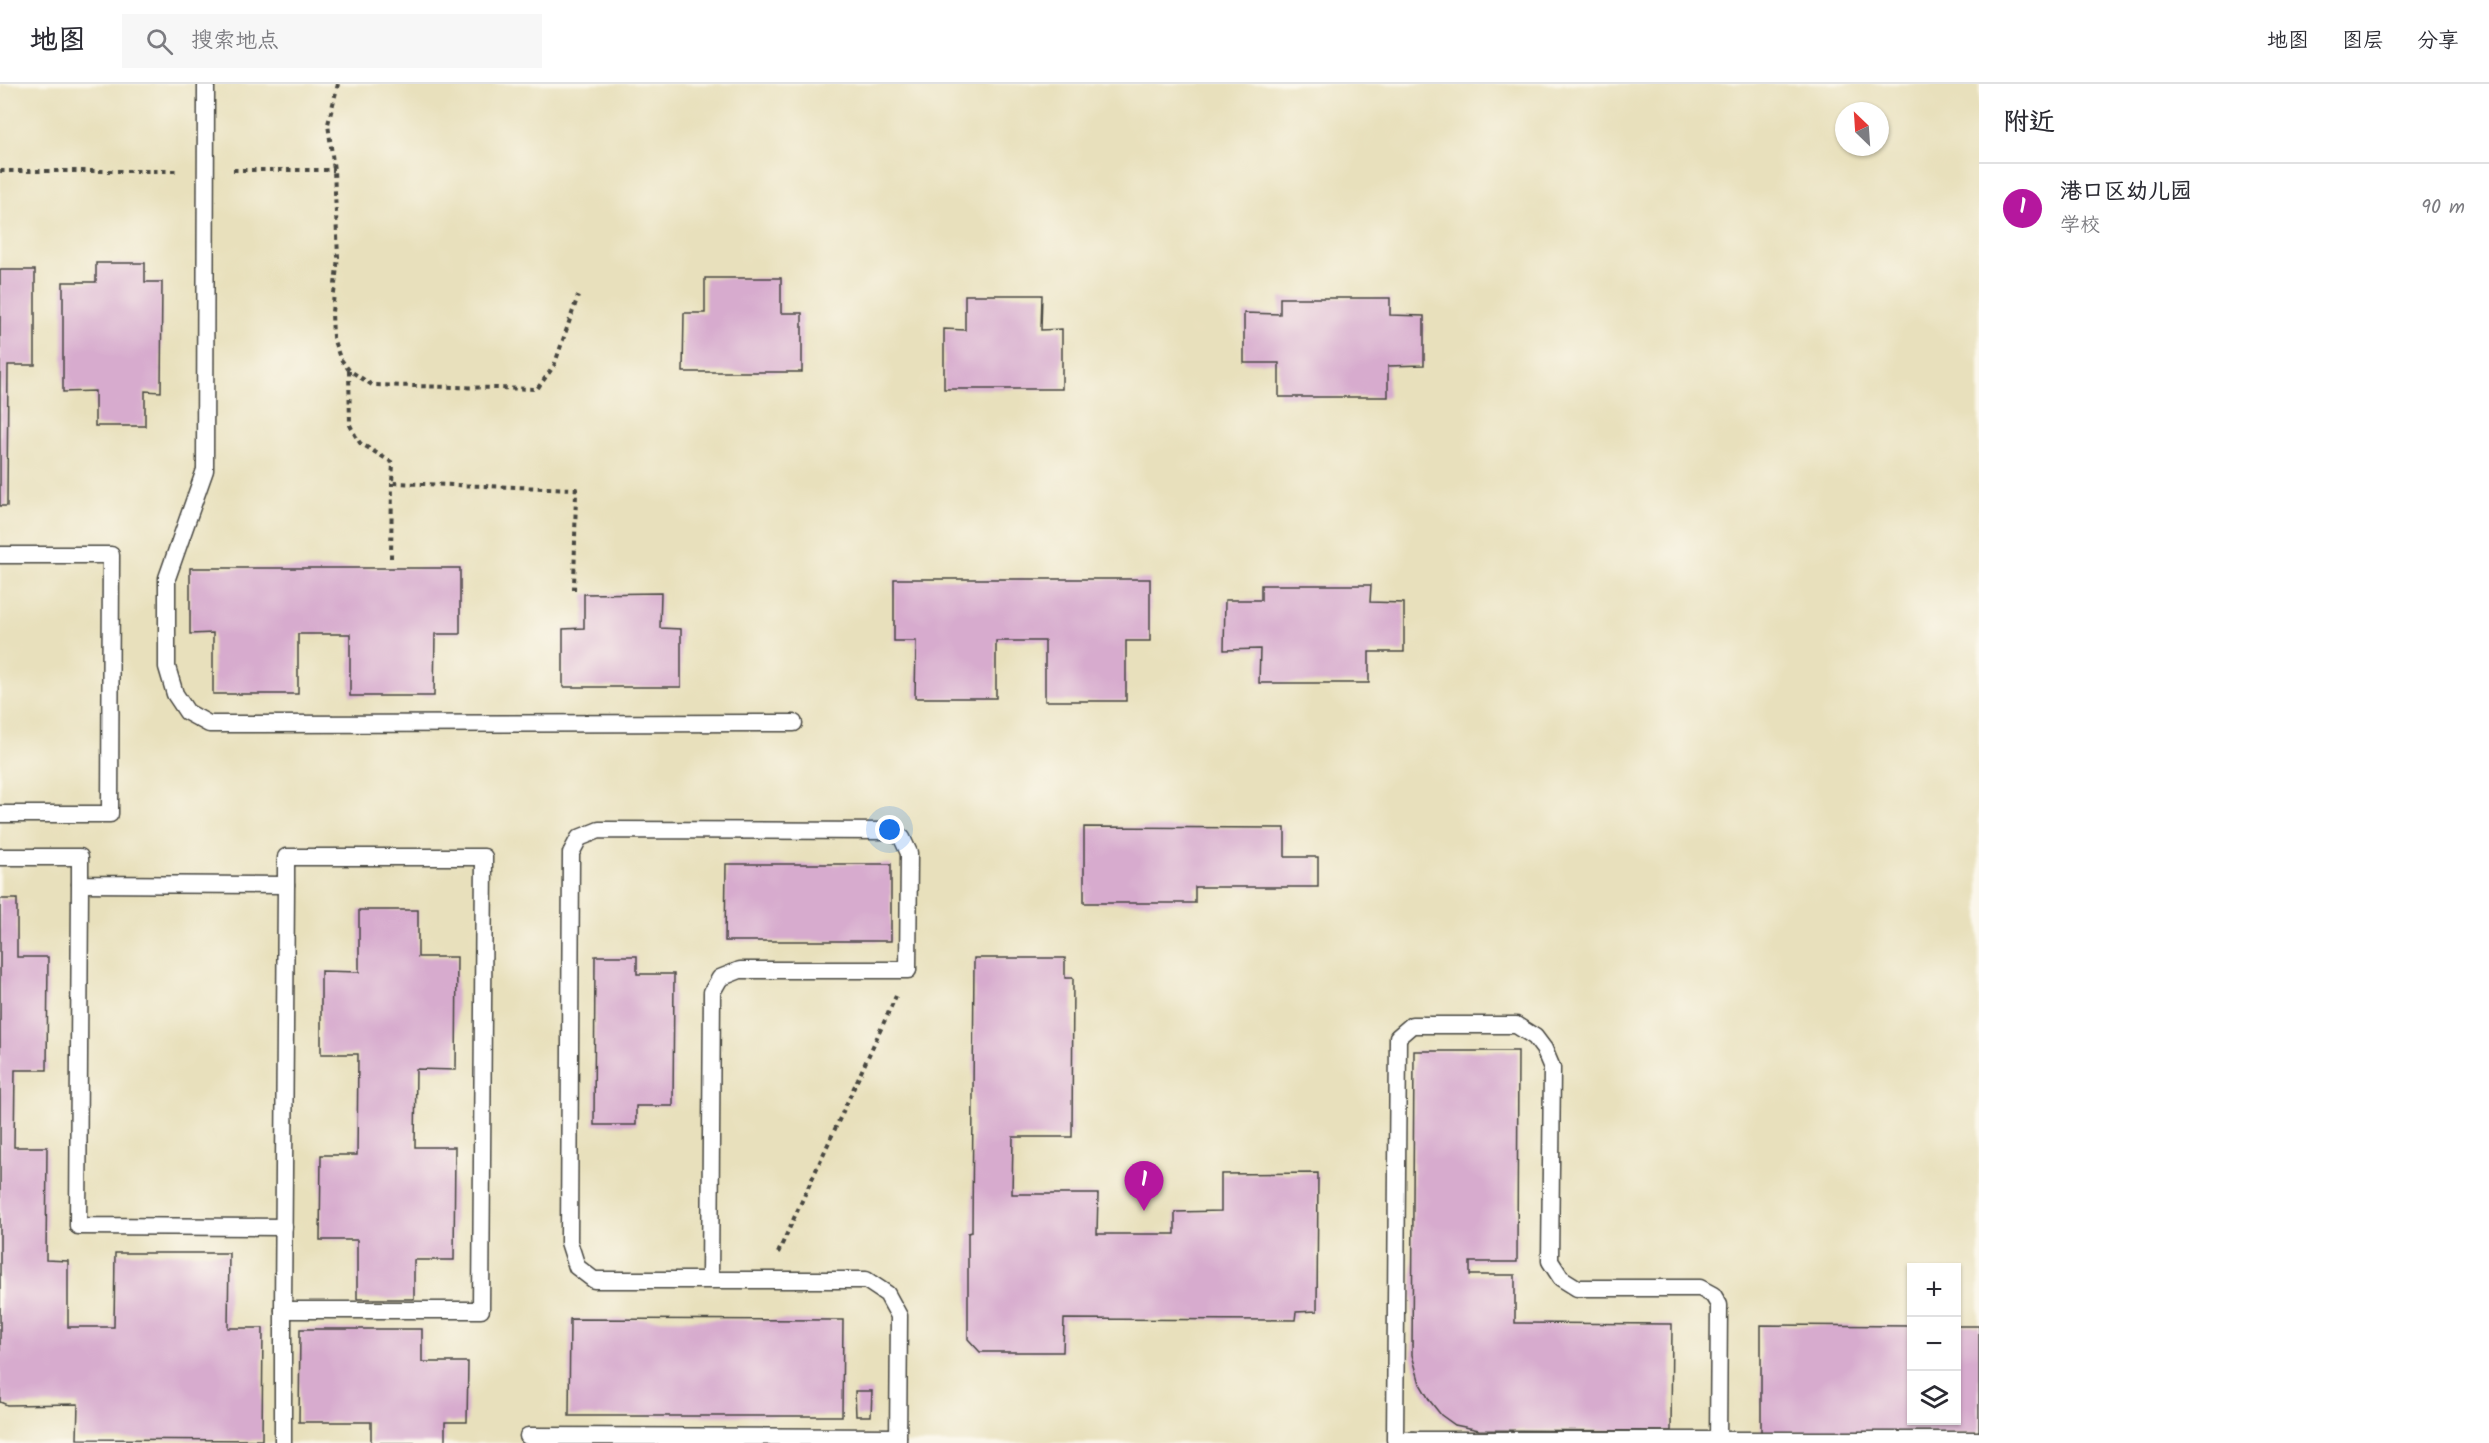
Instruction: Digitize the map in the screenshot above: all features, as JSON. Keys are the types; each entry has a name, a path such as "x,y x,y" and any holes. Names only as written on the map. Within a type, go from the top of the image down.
{"lane":[{"path":"206,84 205,470 167,578 167,667 175,694 187,712 209,724 794,723"},
{"path":"0,555 111,555 110,814 0,814"},
{"path":"528,1436 898,1440 899,1316 887,1294 866,1280 710,1280 594,1280 577,1267 569,1242 572,854 579,838 599,830 891,831 902,838 909,853 908,970 740,970 720,978 712,992 710,1280"},
{"path":"0,857 80,857 78,1226 284,1227"},
{"path":"283,1310 481,1310 484,858 286,857 283,1310 283,1443"},
{"path":"80,884 286,885"},
{"path":"1719,1442 1719,1305 1713,1295 1700,1288 1577,1288 1561,1278 1550,1261 1552,1068 1544,1049 1535,1037 1516,1026 1412,1025 1398,1037 1395,1440 1719,1442 1979,1440"}],"path":[{"path":"338,84 328,124 334,170 338,257 332,312 333,338 340,358 349,370 372,385 537,389 554,366 578,296"},
{"path":"0,171 334,170"},
{"path":"349,370 350,425 360,443 393,464 391,558"},
{"path":"392,483 576,489 574,590"},
{"path":"765,1280 908,970"}],"building":[{"path":"96,263 145,263 145,282 162,282 161,392 145,391 145,426 95,426 95,391 63,392 63,282 96,282"},
{"path":"0,270 35,270 35,365 8,365 7,506 0,506"},
{"path":"705,278 781,278 781,313 802,313 802,372 683,372 684,313 705,313"},
{"path":"965,295 1042,295 1041,330 1062,329 1062,389 944,389 944,329 965,330"},
{"path":"1280,298 1390,298 1390,315 1424,316 1424,365 1388,366 1388,397 1279,397 1279,363 1244,363 1244,313 1280,314"},
{"path":"190,568 460,568 460,634 435,634 434,696 350,696 350,634 298,634 298,694 213,694 213,633 190,634"},
{"path":"894,579 1150,579 1150,641 1126,641 1126,701 1045,701 1045,641 996,641 996,698 915,698 916,641 894,641"},
{"path":"1261,585 1371,585 1370,602 1404,603 1404,652 1369,652 1369,683 1259,683 1260,649 1224,650 1225,600 1261,600"},
{"path":"661,593 660,628 681,629 681,687 563,687 563,629 584,628 584,594"},
{"path":"1084,827 1285,828 1285,857 1318,857 1318,887 1195,887 1195,903 1084,903"},
{"path":"726,864 891,864 891,941 725,941"},
{"path":"0,899 17,899 17,957 48,957 47,1070 15,1070 14,1147 47,1147 46,1260 68,1261 68,1327 114,1327 115,1253 229,1253 228,1328 263,1328 262,1440 77,1439 78,1404 7,1405 0,1402"},
{"path":"359,910 418,910 418,957 457,957 456,1070 416,1069 415,1147 455,1147 454,1260 414,1260 414,1299 357,1299 357,1240 320,1240 321,1155 357,1155 358,1054 321,1054 321,971 359,972"},
{"path":"595,956 637,956 637,974 674,974 673,1106 636,1106 636,1125 594,1125"},
{"path":"974,958 1065,958 1065,978 1073,978 1072,1137 1013,1137 1012,1194 1098,1194 1097,1234 1175,1234 1175,1212 1221,1211 1221,1174 1318,1173 1317,1311 1296,1312 1295,1320 1064,1319 1063,1352 980,1352 968,1339 968,1233 972,1232"},
{"path":"1414,1051 1518,1051 1517,1262 1470,1262 1470,1275 1515,1275 1515,1323 1672,1324 1671,1431 1479,1430 1455,1425 1441,1415 1430,1401 1420,1384 1412,1355"},
{"path":"570,1319 843,1320 842,1416 569,1416"},
{"path":"1761,1325 1907,1326 1907,1425 1961,1425 1961,1326 1979,1326 1979,1434 1761,1432"},
{"path":"300,1329 422,1329 422,1362 468,1362 467,1422 445,1422 445,1443 371,1443 371,1422 299,1422"},
{"path":"855,1391 872,1391 871,1416 856,1416"}],"place":[{"name":"港口区幼儿园","path":"1144,1211"}]}
